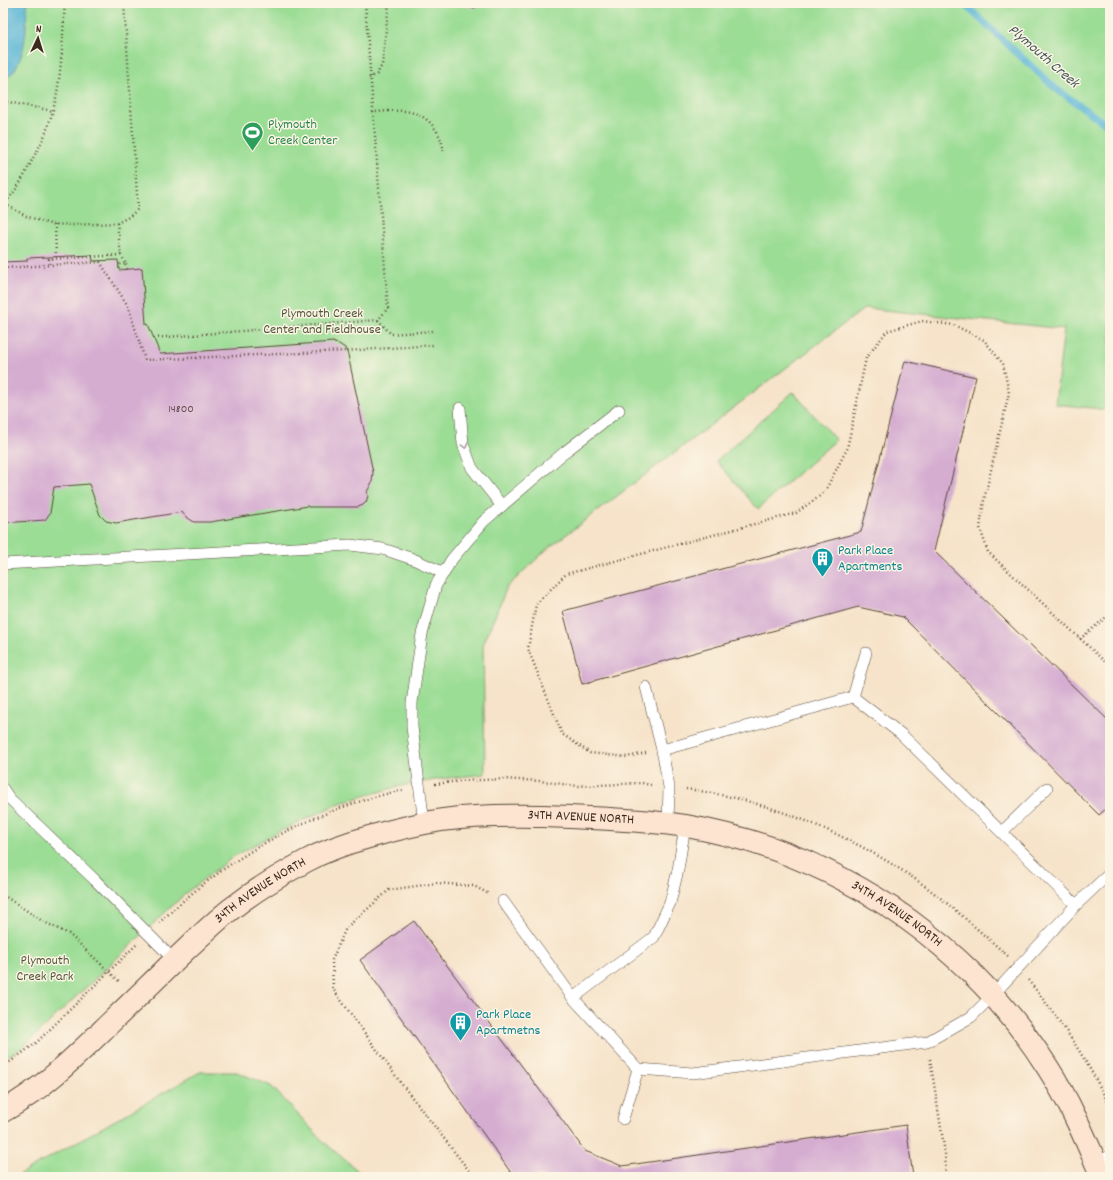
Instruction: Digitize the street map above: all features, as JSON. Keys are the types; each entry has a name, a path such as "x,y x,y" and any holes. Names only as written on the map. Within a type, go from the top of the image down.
{"street":[{"name":"34TH AVENUE NORTH","path":"3,1111 45,1083 204,932 231,909 260,889 308,860 339,846 392,830 443,820 492,816 556,816 677,825 721,833 789,854 835,875 878,898 916,924 949,951 974,974 993,995 1027,1036 1049,1069 1103,1165"}],"lane":[{"path":"460,408 463,444 472,468 502,506"},
{"path":"424,824 412,727 412,703 422,634 436,585 452,559 484,520 566,451 619,410"},
{"path":"3,564 350,545 384,549 413,559 444,573"},
{"path":"853,697 866,653"},
{"path":"573,998 654,937 670,903 678,870 677,825 662,750 646,687"},
{"path":"662,750 853,697"},
{"path":"853,697 901,734 1076,905"},
{"path":"1002,832 1047,788"},
{"path":"3,789 9,798 96,881 175,961"},
{"path":"503,901 573,998 638,1069 693,1073 927,1042 971,1017 1076,905 1110,873"},
{"path":"624,1119 638,1069"}],"path":[{"path":"66,3 59,78 53,111 43,140 27,170 4,204 26,216 50,224 117,223 130,216 138,209 124,3"},
{"path":"154,338 378,320 388,308 369,78 365,3"},
{"path":"369,78 377,74 382,65 389,3"},
{"path":"3,101 53,111"},
{"path":"372,112 403,111 420,114 428,120 439,135 444,153"},
{"path":"117,223 121,255 126,264 127,270"},
{"path":"56,224 56,257"},
{"path":"50,265 49,259 121,255"},
{"path":"3,268 100,262 128,306 145,360 346,351 434,345"},
{"path":"118,264 126,264"},
{"path":"378,320 391,334 434,332"},
{"path":"662,750 627,756 590,753 562,734 528,649 536,604 566,574 796,513 824,493 847,449 866,358 886,331 922,321 954,326 984,340 1003,364 1009,393 984,500 980,528 988,552 1110,665"},
{"path":"1080,638 1110,614"},
{"path":"279,835 337,809"},
{"path":"474,1177 400,1082 333,989 332,960 346,928 389,890 437,883 474,886 503,901"},
{"path":"3,895 44,922 69,934 137,997"},
{"path":"927,1042 945,1154 946,1177"}],"green space":[{"name":"Plymouth Creek Center and Fieldhouse","path":"3,3 1110,3 1110,410 1055,404 1064,329 865,308 546,550 507,587 483,645 485,774 440,779 396,787 340,803 274,834 233,857 187,892 23,1047 3,1059"},
{"path":"793,392 836,440 758,509 716,461"},
{"path":"200,1072 237,1072 271,1086 324,1142 365,1177 15,1177"}],"water":[{"path":"3,3 27,3 25,39 21,56 13,72 3,80"}],"building":[{"path":"449,3 476,3 475,8"},
{"name":"Plymouth Creek Center and Fieldhouse","path":"92,255 93,261 118,260 119,270 142,268 146,324 148,324 160,354 334,342 345,348 348,355 373,472 372,482 367,492 368,496 366,502 358,507 308,506 210,522 194,522 182,512 116,523 106,521 100,515 89,484 54,487 50,513 45,520 3,523 3,262 27,261 27,258"},
{"name":"Park Place Apartments","path":"905,361 976,377 934,551 1110,722 1110,805 1099,815 903,617 858,607 582,684 563,611 861,532"},
{"name":"Park Place Apartmetns","path":"414,921 585,1151 622,1166 906,1125 913,1177 514,1177 360,960"}],"waterway":[{"name":"Plymouth Creek","path":"963,3 1055,88 1110,127"}],"place":[{"name":"Plymouth Creek Center","path":"252,152"},
{"name":"Park Place Apartments","path":"823,578"},
{"name":"Park Place Apartmetns","path":"461,1042"}],"park label":[{"name":"Plymouth Creek Park","path":"45,970"}]}
